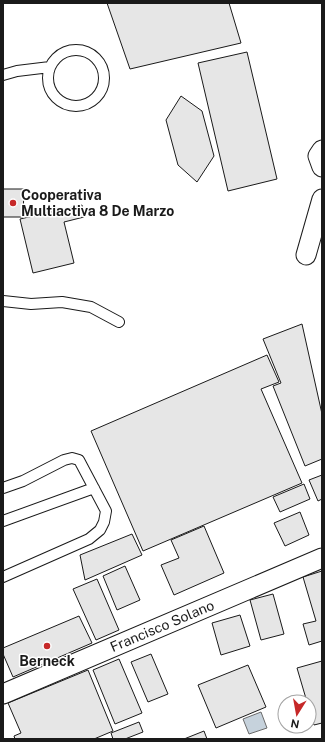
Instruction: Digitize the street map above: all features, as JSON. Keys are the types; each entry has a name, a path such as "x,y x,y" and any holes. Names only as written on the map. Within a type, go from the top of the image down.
{"street":[{"path":"322,150 318,156 322,167"},
{"path":"306,255 322,199"},
{"name":"Francisco Solano","path":"3,694 322,558"}],"lane":[{"path":"72,49 82,50 92,54 99,60 104,69 105,79 103,89 98,97 90,103 80,106 70,106 61,102 53,95 47,76 50,67 55,58 63,52 72,49"},
{"path":"3,75 17,71 50,67"},
{"path":"3,301 31,304 62,302 91,307 119,322"},
{"path":"3,488 64,460 72,458 79,460 106,511 104,522 100,530 89,539 3,577"},
{"path":"3,520 94,488"}],"shaded area":[{"path":"261,712 267,728 249,734 243,719"}],"building":[{"path":"107,3 229,3 241,43 130,69"},
{"path":"247,52 277,179 228,191 198,63"},
{"path":"181,96 202,111 214,156 197,182 178,165 166,120"},
{"name":"Cooperativa Multiactiva 8 De Marzo","path":"3,189 24,189 23,217 3,217"},
{"path":"82,205 84,217 64,222 74,263 33,273 20,219"},
{"path":"302,324 322,414 322,459 305,466 273,386 281,383 263,339"},
{"path":"267,355 279,382 261,389 302,483 143,551 91,431"},
{"path":"322,475 322,499 318,501 309,480"},
{"path":"304,484 310,499 280,512 273,497"},
{"path":"300,512 309,535 285,546 274,523"},
{"path":"204,526 224,573 174,595 161,565 179,558 171,540"},
{"path":"132,534 142,555 85,580 80,555"},
{"path":"125,566 140,600 117,610 103,576"},
{"path":"322,571 322,641 309,645 303,624 316,621 303,577"},
{"path":"97,579 119,630 96,640 73,589"},
{"path":"273,594 284,634 261,640 250,600"},
{"path":"240,615 250,646 221,655 212,623"},
{"name":"Berneck","path":"79,616 92,643 13,677 3,654 3,648"},
{"path":"151,654 168,694 148,702 131,662"},
{"path":"119,659 142,713 115,724 93,670"},
{"path":"322,661 322,723 317,724 317,694 305,694 297,668"},
{"path":"248,665 266,707 216,728 198,685"},
{"path":"88,670 113,731 94,739 15,739 14,736 21,733 8,703"},
{"path":"139,722 143,732 125,739 113,739 111,733"},
{"path":"204,731 207,739 184,739"}],"place":[{"name":"Cooperativa Multiactiva 8 De Marzo","path":"13,203"},
{"name":"Berneck","path":"47,646"}]}
